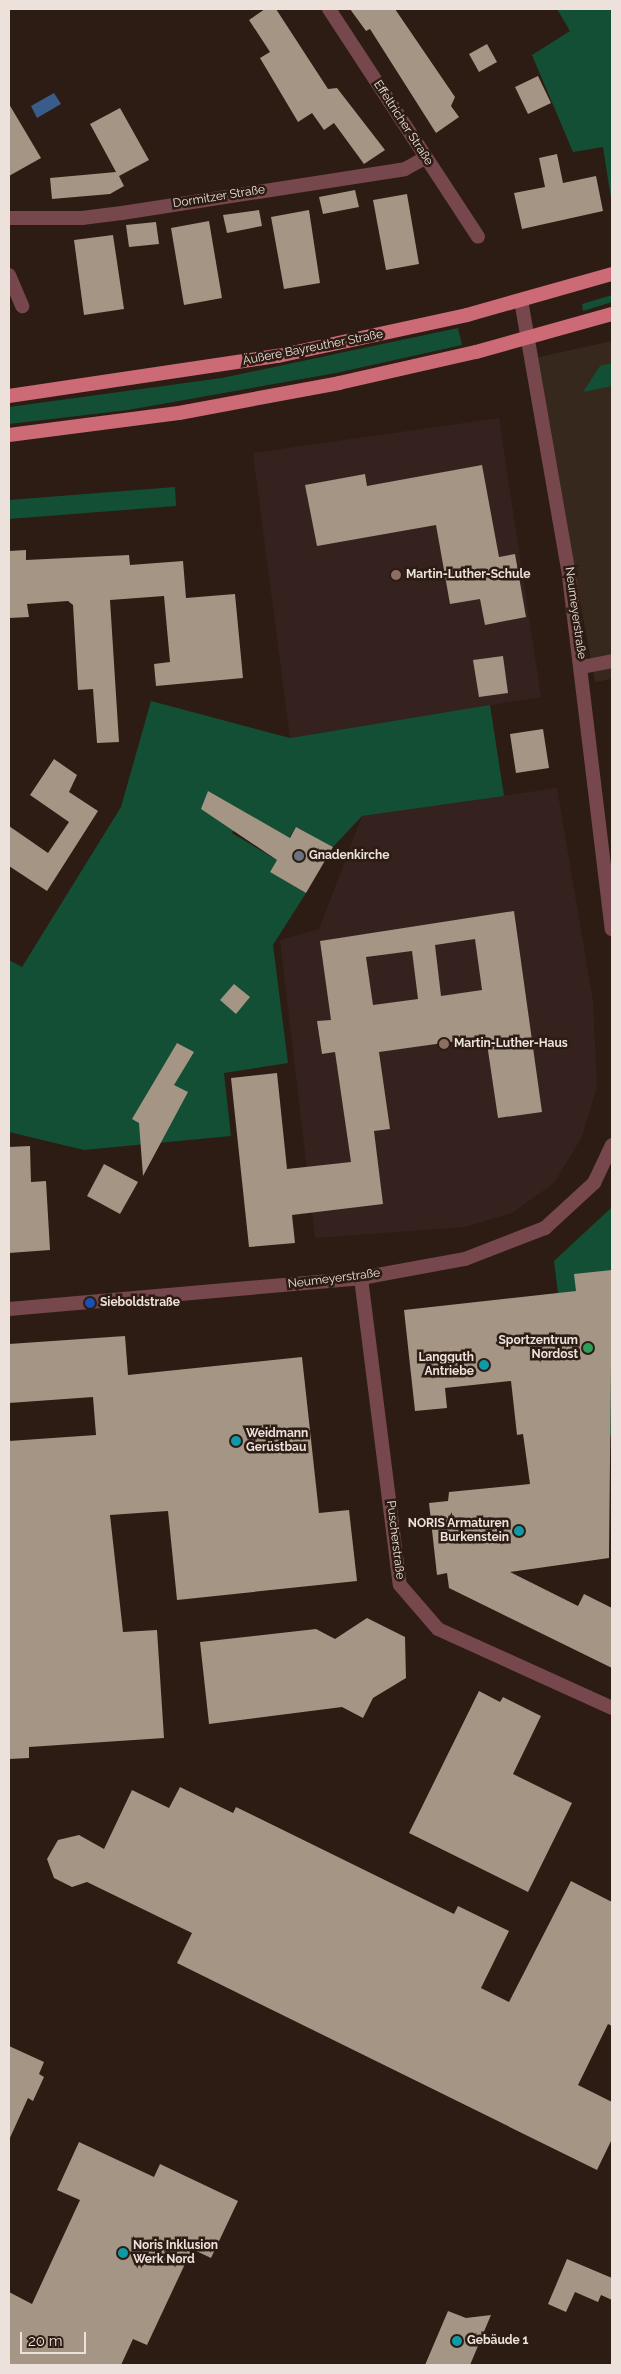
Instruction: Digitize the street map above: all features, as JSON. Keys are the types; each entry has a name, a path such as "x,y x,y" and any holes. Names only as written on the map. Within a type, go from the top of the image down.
{"main road":[{"name":"Äußere Bayreuther Straße","path":"9,396 278,356 521,300 612,274"},
{"path":"9,435 259,399 530,338 612,314"}],"street":[{"name":"Effeltricher Straße","path":"329,9 478,237"},
{"name":"Dormitzer Straße","path":"9,218 82,218 122,213 405,168 425,158"},
{"path":"9,275 22,306"},
{"name":"Neumeyerstraße","path":"521,300 530,338 582,667 612,929"},
{"path":"582,667 612,661"},
{"name":"Neumeyerstraße","path":"9,1309 361,1278 465,1259 545,1228 594,1184 612,1145"},
{"name":"Puscherstraße","path":"361,1278 400,1585 438,1629 612,1708"}],"shaded area":[{"path":"612,341 612,679 595,682 535,358"},
{"name":"Martin-Luther-Schule","path":"499,418 541,697 290,738 253,453"},
{"name":"Martin-Luther-Haus","path":"557,788 593,1002 597,1086 582,1137 554,1183 512,1213 465,1227 315,1238 280,940 319,929 362,816"}],"green space":[{"path":"557,9 612,9 612,205 603,147 573,152 532,55 570,31"},
{"path":"612,295 612,302 583,311 582,304"},
{"path":"458,328 462,345 336,373 128,410 9,424 9,407 222,378"},
{"path":"612,363 612,386 583,392 600,366"},
{"path":"175,487 176,506 9,519 9,500"},
{"path":"151,701 290,738 490,705 504,796 362,816 333,847 296,827 289,838 244,812 232,833 277,860 270,872 306,893 273,945 288,1063 224,1073 231,1136 84,1150 9,1132 9,960 22,967 121,807"},
{"name":"Sportzentrum Nordost","path":"612,1207 612,1436 576,1440 554,1261"}],"water":[{"path":"54,93 61,104 37,118 31,106"}],"building":[{"path":"265,9 276,9 328,89 337,88 385,150 364,164 334,123 324,130 312,113 298,122 260,58 270,52 249,20"},
{"path":"350,9 395,9 455,97 451,106 459,117 436,133 370,29 366,31"},
{"path":"487,44 497,62 479,72 469,54"},
{"path":"538,76 551,103 528,114 515,87"},
{"path":"9,104 41,158 9,176"},
{"path":"120,108 149,160 119,176 124,186 110,194 52,199 50,178 116,172 90,124"},
{"path":"557,154 563,183 596,176 603,211 522,229 514,193 545,187 539,158"},
{"path":"355,190 359,207 323,214 319,197"},
{"path":"407,194 419,264 386,270 373,200"},
{"path":"259,210 262,226 227,233 223,215"},
{"path":"309,210 320,283 284,289 271,217"},
{"path":"209,221 222,298 184,305 171,228"},
{"path":"156,222 159,244 129,247 126,225"},
{"path":"113,235 124,309 84,315 74,240"},
{"path":"482,465 499,557 515,554 526,617 485,625 480,599 450,604 436,525 317,546 305,485 365,474 367,486"},
{"path":"26,550 26,560 129,555 130,565 183,561 186,598 235,594 243,678 156,686 154,664 170,662 164,596 110,600 119,742 97,743 93,689 78,690 73,605 68,601 27,604 29,617 9,618 9,551"},
{"path":"503,656 508,693 479,697 473,660"},
{"path":"543,729 549,768 516,773 510,734"},
{"path":"54,759 77,775 69,792 98,811 47,891 9,866 9,826 48,853 69,822 30,795"},
{"name":"Gnadenkirche","path":"208,791 290,838 296,827 333,847 306,893 270,872 277,860 201,809"},
{"path":"514,911 542,1112 498,1118 486,1037 379,1052 390,1129 374,1131 383,1204 292,1215 295,1243 249,1247 231,1078 277,1073 287,1169 351,1162 335,1052 322,1054 317,1021 331,1020 320,941","holes":["475,939 482,990 441,996 435,945","412,951 418,999 373,1005 366,957"]},
{"path":"234,984 250,997 236,1014 220,1000"},
{"path":"177,1043 194,1052 174,1085 188,1092 143,1176 139,1123 132,1119"},
{"path":"30,1146 31,1182 46,1181 50,1250 9,1253 9,1147"},
{"path":"104,1164 138,1182 120,1214 87,1196"},
{"path":"612,1270 609,1558 510,1572 578,1606 584,1594 612,1608 612,1668 449,1588 447,1573 437,1575 429,1503 448,1501 449,1492 530,1484 523,1434 517,1435 511,1381 445,1388 447,1408 415,1411 404,1310 576,1291 574,1274"},
{"path":"125,1336 128,1375 302,1357 319,1513 349,1510 357,1581 177,1600 168,1511 110,1515 123,1632 157,1630 164,1738 29,1747 29,1758 9,1759 9,1441 96,1435 93,1397 9,1403 9,1344"},
{"path":"367,1618 405,1637 406,1678 373,1698 363,1718 342,1707 209,1724 200,1642 316,1629 335,1639"},
{"path":"479,1691 500,1702 503,1697 541,1716 513,1774 572,1803 528,1892 409,1833"},
{"path":"180,1787 233,1813 236,1807 454,1914 458,1906 509,1931 481,1988 509,2002 571,1881 612,1902 612,2026 608,2024 578,2085 612,2102 612,2139 597,2170 177,1963 192,1933 87,1882 72,1887 54,1878 47,1859 58,1840 79,1835 104,1849 132,1790 169,1808"},
{"path":"9,2046 44,2062 39,2074 44,2077 33,2101 28,2098 9,2140"},
{"name":"Noris Inklusion Werk Nord","path":"79,2142 154,2177 160,2164 238,2201 211,2258 192,2249 147,2345 133,2339 121,2365 9,2365 9,2292 32,2304 80,2200 57,2190"},
{"path":"567,2259 612,2278 612,2300 601,2295 598,2302 575,2292 566,2312 548,2304"},
{"name":"Gebäude 1","path":"448,2311 466,2318 491,2315 470,2365 425,2365"}],"place":[{"name":"Martin-Luther-Schule","path":"396,575"},
{"name":"Gnadenkirche","path":"299,856"},
{"name":"Martin-Luther-Haus","path":"444,1044"},
{"name":"Sieboldstraße","path":"90,1303"},
{"name":"Sportzentrum Nordost","path":"588,1348"},
{"name":"Langguth Antriebe","path":"484,1365"},
{"name":"Weidmann Gerüstbau","path":"236,1441"},
{"name":"NORIS Armaturen Burkenstein","path":"519,1531"},
{"name":"Noris Inklusion Werk Nord","path":"123,2253"},
{"name":"Gebäude 1","path":"457,2341"}]}
